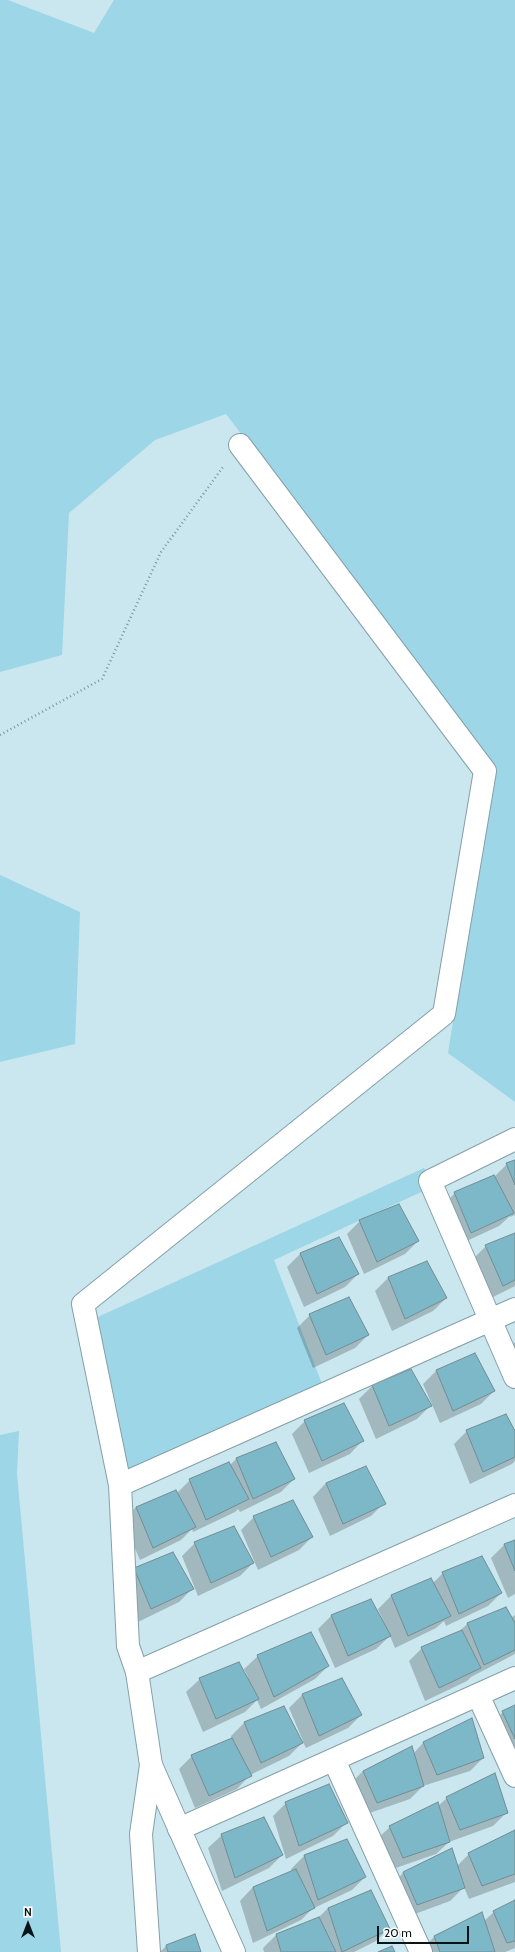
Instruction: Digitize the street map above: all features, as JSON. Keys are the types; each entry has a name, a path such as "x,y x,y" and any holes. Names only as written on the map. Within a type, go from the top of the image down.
{"street":[{"path":"234,1952 151,1765 137,1672 128,1646 120,1485 83,1304 444,1014 484,771 240,445"},
{"path":"515,1139 430,1181 489,1321 515,1377"},
{"path":"120,1485 515,1310"},
{"path":"137,1672 515,1505"},
{"path":"179,1829 515,1678"},
{"path":"478,1695 515,1776"},
{"path":"334,1760 421,1952"},
{"path":"149,1952 141,1834 151,1765"}],"path":[{"path":"0,735 102,679 161,552 240,445"}],"shaded area":[{"path":"0,0 8,0 94,33 114,0 515,0 515,1102 448,1053 494,766 226,414 155,440 69,513 62,655 0,672"},
{"path":"0,875 80,912 75,1044 0,1062"},
{"path":"424,1168 432,1187 274,1260 326,1394 120,1485 87,1322"},
{"path":"19,1431 17,1474 61,1952 0,1952 0,1435"}],"building":[{"path":"515,1160 515,1185 506,1163"},
{"path":"494,1175 514,1213 471,1233 454,1192"},
{"path":"399,1204 419,1241 377,1262 359,1220"},
{"path":"515,1233 515,1280 503,1286 485,1245"},
{"path":"339,1237 359,1274 317,1294 300,1253"},
{"path":"427,1261 447,1298 405,1319 388,1277"},
{"path":"349,1297 369,1335 326,1355 309,1314"},
{"path":"475,1353 495,1391 453,1411 436,1370"},
{"path":"411,1369 432,1406 389,1426 372,1385"},
{"path":"344,1403 364,1441 322,1461 304,1420"},
{"path":"506,1414 515,1431 515,1457 483,1472 466,1430"},
{"path":"276,1442 295,1479 253,1499 236,1458"},
{"path":"229,1462 249,1499 206,1520 189,1479"},
{"path":"366,1466 386,1504 343,1524 326,1483"},
{"path":"176,1490 196,1527 153,1548 136,1507"},
{"path":"293,1500 313,1537 271,1557 253,1516"},
{"path":"234,1526 254,1563 211,1583 194,1542"},
{"path":"515,1540 515,1571 504,1544"},
{"path":"173,1552 194,1589 151,1609 134,1568"},
{"path":"482,1556 502,1593 459,1614 442,1572"},
{"path":"431,1578 451,1616 408,1636 391,1595"},
{"path":"371,1599 391,1636 348,1656 331,1615"},
{"path":"506,1607 515,1623 515,1650 484,1665 467,1623"},
{"path":"462,1630 481,1668 439,1688 421,1647"},
{"path":"311,1632 329,1666 274,1697 257,1655"},
{"path":"239,1662 259,1699 216,1719 199,1678"},
{"path":"342,1678 362,1715 319,1736 302,1694"},
{"path":"515,1705 515,1739 502,1711"},
{"path":"284,1706 303,1743 261,1763 244,1722"},
{"path":"472,1718 484,1758 437,1775 423,1742"},
{"path":"232,1738 252,1776 209,1796 191,1755"},
{"path":"412,1746 424,1786 377,1803 363,1771"},
{"path":"495,1773 508,1813 460,1830 446,1797"},
{"path":"329,1784 348,1823 299,1846 285,1802"},
{"path":"438,1802 450,1842 403,1858 389,1826"},
{"path":"264,1817 283,1855 235,1878 221,1834"},
{"path":"515,1830 515,1874 482,1886 468,1853"},
{"path":"347,1839 366,1877 318,1900 304,1855"},
{"path":"452,1848 465,1888 417,1905 403,1872"},
{"path":"296,1869 315,1908 267,1931 253,1887"},
{"path":"371,1890 390,1929 342,1952 328,1908"},
{"path":"515,1900 515,1941 507,1943 493,1911"},
{"path":"482,1912 495,1952 440,1952 434,1936"},
{"path":"319,1917 336,1952 281,1952 276,1934"},
{"path":"195,1934 201,1952 168,1952 166,1945"},
{"path":"392,1946 395,1952 378,1952"}]}
